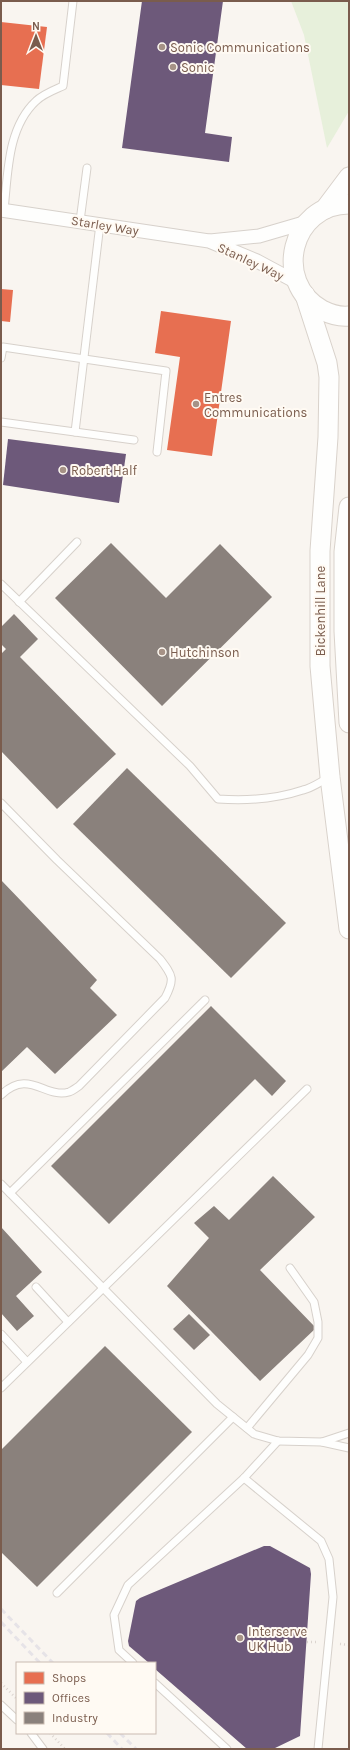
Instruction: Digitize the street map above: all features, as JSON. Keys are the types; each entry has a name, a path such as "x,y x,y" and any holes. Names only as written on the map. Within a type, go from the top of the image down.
{"main road":[{"path":"307,222 325,209 349,177"},
{"path":"325,209 341,204 349,204"},
{"name":"Bickenhill Lane","path":"307,222 298,236 293,251 293,268 327,363 329,377 328,437 320,551 320,666 330,777 349,929"},
{"path":"301,289 316,306 330,314 349,316"},
{"name":"Bickenhill Lane","path":"349,507 344,552 344,631 349,723"}],"street":[{"name":"Starley Way","path":"2,210 209,241"},
{"name":"Stanley Way","path":"209,241 259,236 307,222"},
{"name":"Stanley Way","path":"209,241 257,261 301,289"}],"lane":[{"path":"2,210 10,156 17,128 36,100 63,86 73,1"},
{"path":"80,221 87,168"},
{"path":"75,432 82,360 100,224"},
{"path":"1,358 3,347 82,360 166,371 157,452"},
{"path":"1,422 134,440"},
{"path":"20,602 77,542"},
{"path":"1,584 190,766 218,798 243,800 281,795 305,790 330,777"},
{"path":"1,802 57,860 160,959 171,973 172,984 165,998 79,1086 69,1092 58,1093 30,1084 19,1084 7,1089 1,1095"},
{"path":"10,1193 205,1000"},
{"path":"2,1384 27,1362 307,1089"},
{"path":"1,1184 217,1404 254,1434 278,1442 322,1442 349,1448"},
{"path":"247,1428 308,1355 318,1338 318,1322 314,1302 290,1268"},
{"path":"36,1287 68,1322"},
{"path":"1,1334 27,1362"},
{"path":"57,1593 233,1417"},
{"path":"322,1442 349,1433"},
{"path":"132,1662 119,1650 114,1614 128,1585 244,1478 278,1442"},
{"path":"244,1478 321,1541 329,1559 333,1597 318,1749"},
{"path":"156,1684 227,1749"},
{"path":"1,1705 16,1719"},
{"path":"32,1734 43,1749"}],"path":[{"path":"1,1682 16,1698"},
{"path":"51,1734 65,1749"}],"green space":[{"path":"291,1 349,1 349,111 327,148 304,35"}],"building: Shops":[{"path":"1,22 47,27 39,89 1,85"},
{"path":"1,289 13,290 10,322 1,321"},
{"name":"Entres Communications","path":"161,311 231,321 212,456 167,450 180,357 155,353"}],"building: Offices":[{"name":"Sonic","path":"142,1 223,1 205,133 232,137 229,162 122,148"},
{"path":"8,439 126,454 119,503 3,485"},
{"path":"264,1546 270,1546 310,1568 311,1574 300,1736 273,1749 247,1749 156,1670 156,1662 148,1662 129,1646 128,1641 136,1601"}],"building: Industry":[{"name":"Hutchinson","path":"111,543 166,598 220,544 272,597 162,706 55,598"},
{"path":"14,614 38,639 20,657 116,754 57,809 1,751 1,654 6,649 1,644 1,627"},
{"path":"127,768 286,923 231,978 73,824"},
{"path":"1,880 97,980 90,988 117,1015 55,1074 27,1047 1,1072"},
{"path":"211,1006 286,1081 272,1096 255,1079 109,1224 51,1166"},
{"path":"273,1176 315,1217 260,1270 316,1328 260,1381 167,1286 209,1238 194,1223 214,1206 229,1220"},
{"path":"1,1227 42,1272 16,1296 34,1316 17,1331 1,1313"},
{"path":"189,1314 210,1335 194,1350 173,1329"},
{"path":"105,1346 192,1432 37,1587 1,1552 1,1450"}],"railway":[{"path":"1,1609 52,1662"},
{"path":"1,1622 39,1662"},
{"path":"108,1734 122,1749"},
{"path":"121,1734 136,1749"}],"place":[{"name":"Sonic Communications","path":"162,47"},
{"name":"Sonic","path":"173,67"},
{"name":"Entres Communications","path":"196,404"},
{"name":"Robert Half","path":"63,470"},
{"name":"Hutchinson","path":"162,652"},
{"name":"Interserve UK Hub","path":"240,1638"}]}
